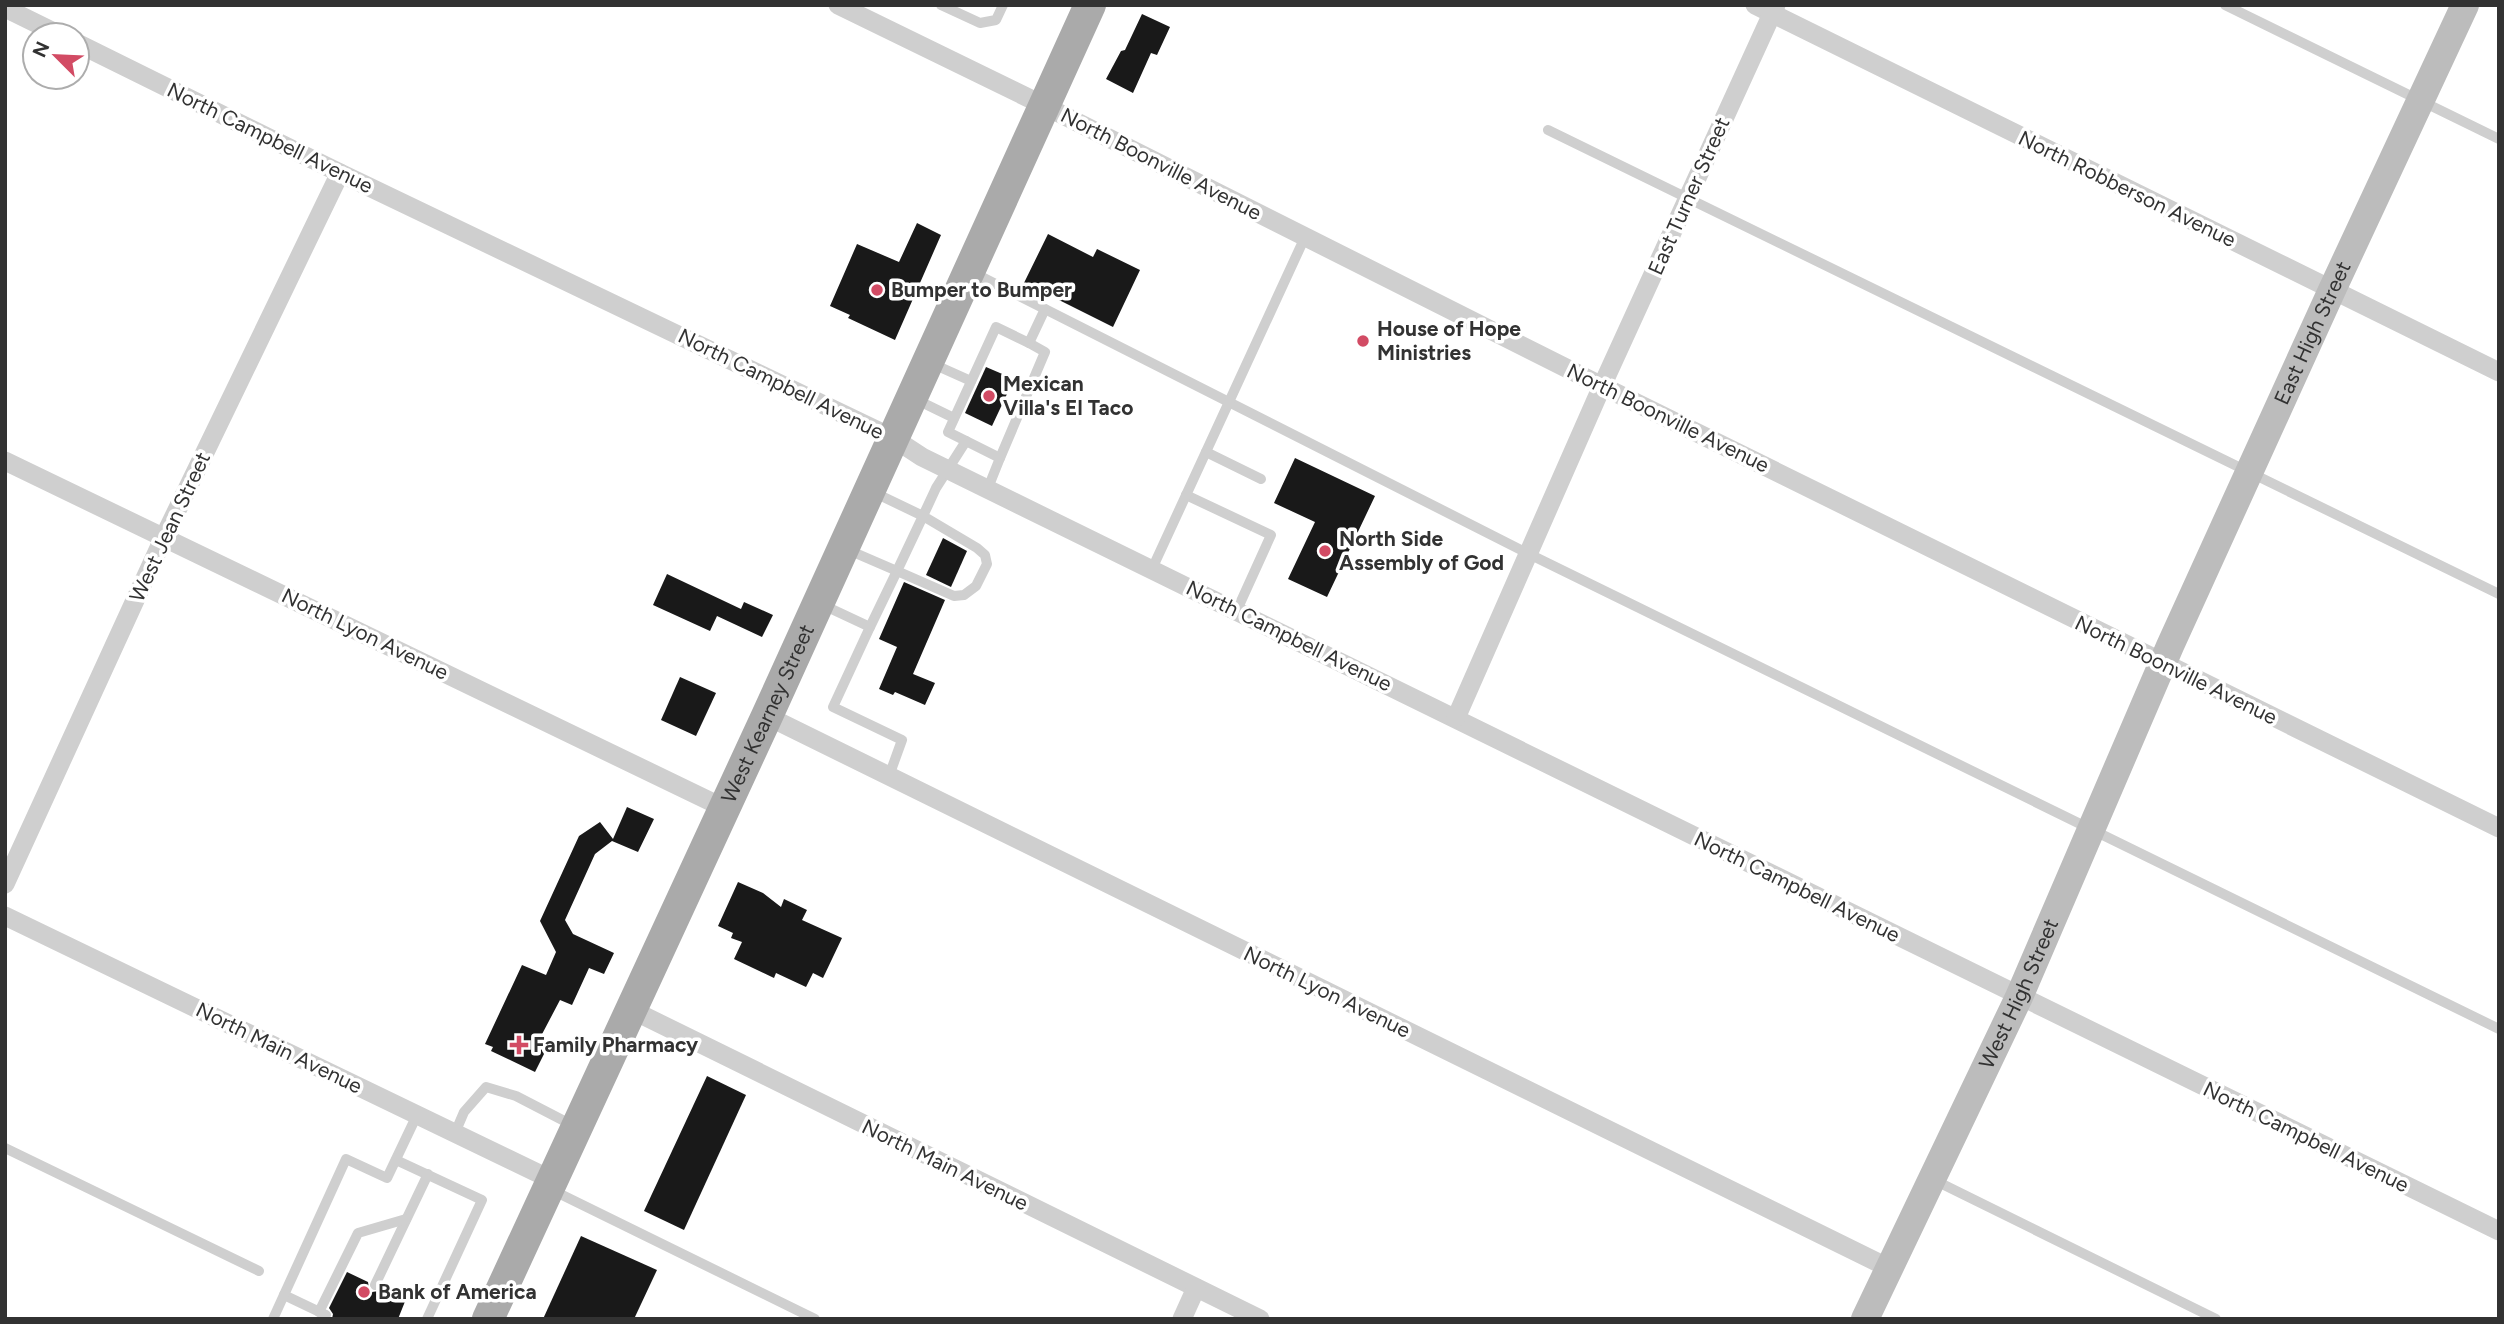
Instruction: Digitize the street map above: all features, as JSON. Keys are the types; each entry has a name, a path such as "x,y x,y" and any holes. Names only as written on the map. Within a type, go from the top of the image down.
{"main road":[{"name":"West Kearney Street","path":"488,1319 767,716 1090,5"}],"street":[{"name":"North Boonville Avenue","path":"838,5 1602,386 2499,828"},
{"name":"East High Street","path":"2163,663 2465,5"},
{"path":"5,8 31,21"},
{"name":"East Turner Street","path":"1456,718 1602,386 1689,197 1768,8"},
{"name":"North Robberson Avenue","path":"1768,8 2499,372"},
{"name":"North Campbell Avenue","path":"91,50 340,173 893,438 922,457 2499,1231"},
{"name":"West Jean Street","path":"5,884 164,537 340,173"},
{"name":"North Lyon Avenue","path":"5,461 724,808"},
{"name":"West High Street","path":"1864,1319 2019,997 2163,663"},
{"name":"North Lyon Avenue","path":"767,716 1887,1268"},
{"name":"North Main Avenue","path":"5,916 455,1133 550,1184"},
{"name":"North Main Avenue","path":"632,1010 1259,1319"},
{"path":"1182,1319 1196,1288"}],"lane":[{"path":"941,5 980,23 996,20 1003,5"},
{"path":"2225,5 2499,139"},
{"path":"1548,130 2499,594"},
{"path":"1152,569 1305,237"},
{"path":"968,271 1529,554 2499,1029"},
{"path":"1029,343 1045,309"},
{"path":"988,488 1045,352 996,327 948,432 1000,458"},
{"path":"927,362 971,381"},
{"path":"911,397 954,418"},
{"path":"889,776 902,740 833,707 923,516 966,441"},
{"path":"1206,452 1261,479"},
{"path":"843,548 954,596 964,596 976,586 987,564 985,555 977,548 923,516 869,490"},
{"path":"1186,495 1271,535 1237,610"},
{"path":"818,603 870,627"},
{"path":"455,1133 464,1112 485,1087 516,1097 577,1128"},
{"path":"273,1319 346,1158 387,1178 417,1115"},
{"path":"5,1148 259,1271"},
{"path":"396,1160 482,1200 427,1319"},
{"path":"375,1285 428,1174"},
{"path":"1931,1178 2216,1319"},
{"path":"550,1184 815,1319"},
{"path":"284,1295 323,1313 358,1233 406,1219"}],"building":[{"path":"1142,14 1170,27 1157,55 1151,53 1133,93 1106,79 1121,51 1125,50"},
{"name":"Bumper to Bumper","path":"917,223 941,235 895,340 848,318 850,315 830,306 857,244 899,262"},
{"path":"1048,234 1093,257 1097,249 1140,270 1113,327 1043,292 1040,296 1022,287"},
{"name":"Mexican Villa's El Taco","path":"986,367 1014,379 992,426 965,413"},
{"name":"North Side Assembly of God","path":"1295,458 1375,496 1327,597 1288,579 1315,522 1274,503"},
{"path":"943,538 967,551 951,587 926,575"},
{"path":"667,574 741,609 744,602 773,615 762,637 717,616 710,631 653,605"},
{"path":"904,582 945,600 913,674 935,683 925,705 895,692 893,695 879,689 897,647 879,639"},
{"path":"680,677 716,693 696,736 661,720"},
{"path":"627,807 654,819 638,852 612,841 595,854 565,920 573,934 614,953 604,974 589,968 572,1005 560,1000 540,1038 550,1042 535,1072 491,1051 493,1047 485,1044 522,965 546,975 556,952 540,921 579,836 600,822 613,839"},
{"path":"738,882 763,893 781,907 784,899 807,910 802,920 842,938 823,978 813,973 806,987 776,973 774,978 734,959 742,942 731,938 733,933 718,926"},
{"path":"707,1076 746,1095 684,1230 644,1211"},
{"path":"581,1236 657,1270 634,1319 543,1319"},
{"name":"Bank of America","path":"347,1272 368,1282 372,1292 382,1288 406,1299 398,1319 332,1319 333,1314 329,1308"}],"place":[{"name":"Bumper to Bumper","path":"877,290"},
{"name":"House of Hope Ministries","path":"1363,341"},
{"name":"Mexican Villa's El Taco","path":"989,396"},
{"name":"North Side Assembly of God","path":"1325,551"},
{"name":"Family Pharmacy","path":"519,1045"},
{"name":"Bank of America","path":"364,1292"}]}
